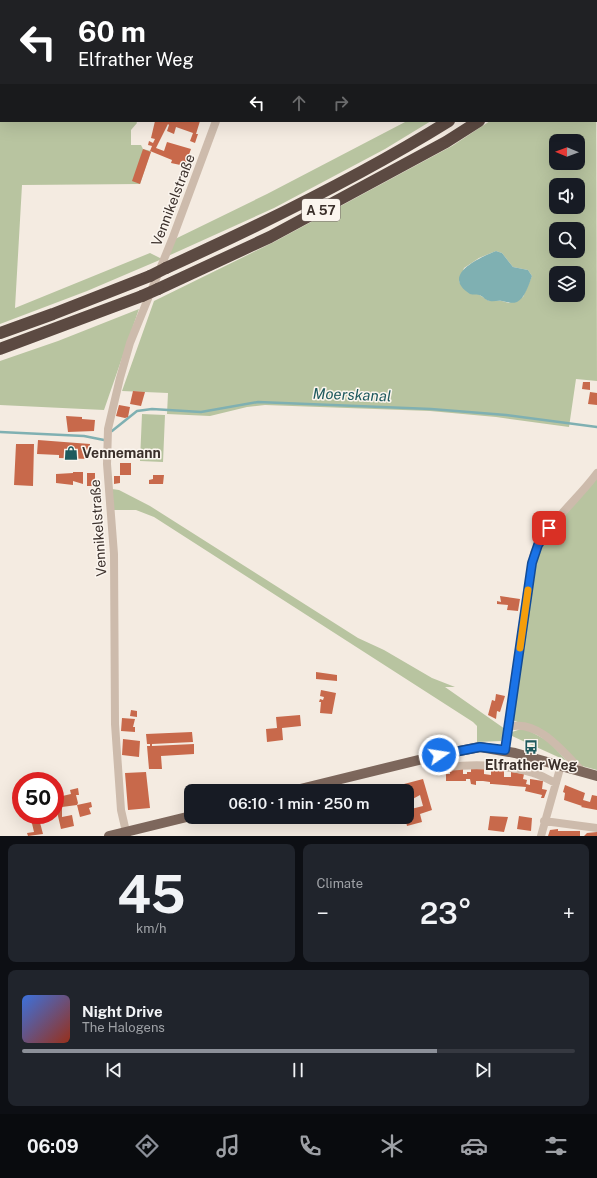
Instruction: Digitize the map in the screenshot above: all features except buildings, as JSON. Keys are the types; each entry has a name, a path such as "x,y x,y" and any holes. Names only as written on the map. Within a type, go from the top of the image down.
{"highway":[{"name":"A 57","path":"0,332 53,314 150,276 265,223 334,188 448,122"},
{"name":"A 57","path":"0,349 142,296 270,237 446,142 477,122"}],"main road":[{"path":"321,784 480,747 505,750 597,776"},
{"path":"109,836 126,834 184,818"}],"street":[{"name":"Vennikelstraße","path":"126,834 121,810 115,724 114,554 107,464 108,429 130,343 173,237 216,122"},
{"path":"505,750 534,553 545,533 575,501 597,473"},
{"path":"509,727 520,725 534,730 560,748 582,771"},
{"path":"447,766 472,765 516,769 545,776 556,783"},
{"path":"541,836 561,765"},
{"path":"544,821 597,828"}],"green space":[{"path":"0,122 136,122 131,130 131,145 141,145 143,149 151,151 140,184 22,185 15,308 150,253 162,259 87,291 0,324"},
{"path":"405,122 429,122 385,149 274,208 168,256 175,239 267,194"},
{"path":"488,122 596,122 597,381 576,379 569,427 496,417 430,411 265,405 247,407 210,416 167,414 168,393 122,391 154,301 274,242 452,146","holes":["496,251 502,253 513,267 528,270 532,276 523,297 509,303 502,301 489,301 459,282 464,268 479,258"]},
{"path":"139,309 104,410 0,405 0,361 58,341"},
{"path":"142,414 165,415 163,462 140,461"},
{"path":"597,476 597,770 582,766 526,725 512,720 532,573 540,546"},
{"path":"112,489 119,490 150,506 358,638 384,650 432,678 455,687 445,687 505,729 501,741 477,742 477,726 473,722 154,517 136,510 113,510"},
{"path":"524,728 548,741 567,761 512,736 512,732"}],"water":[{"path":"496,251 502,253 513,267 528,270 532,276 524,294 517,302 511,303 489,301 482,296 470,294 462,287 459,280 465,268"}],"waterway":[{"name":"Moerskanal","path":"112,431 137,411 152,409 201,412 258,402 431,409 506,415 597,427"},
{"name":"Moerskanal","path":"0,432 84,436 104,440"}],"slow traffic":[{"path":"520,648 528,590"}],"place":[{"name":"Vennemann","path":"71,453"},
{"name":"Elfrather Weg","path":"531,747"}],"route":[{"path":"439,755 480,747 505,750 530,573 534,553 549,528"}]}
